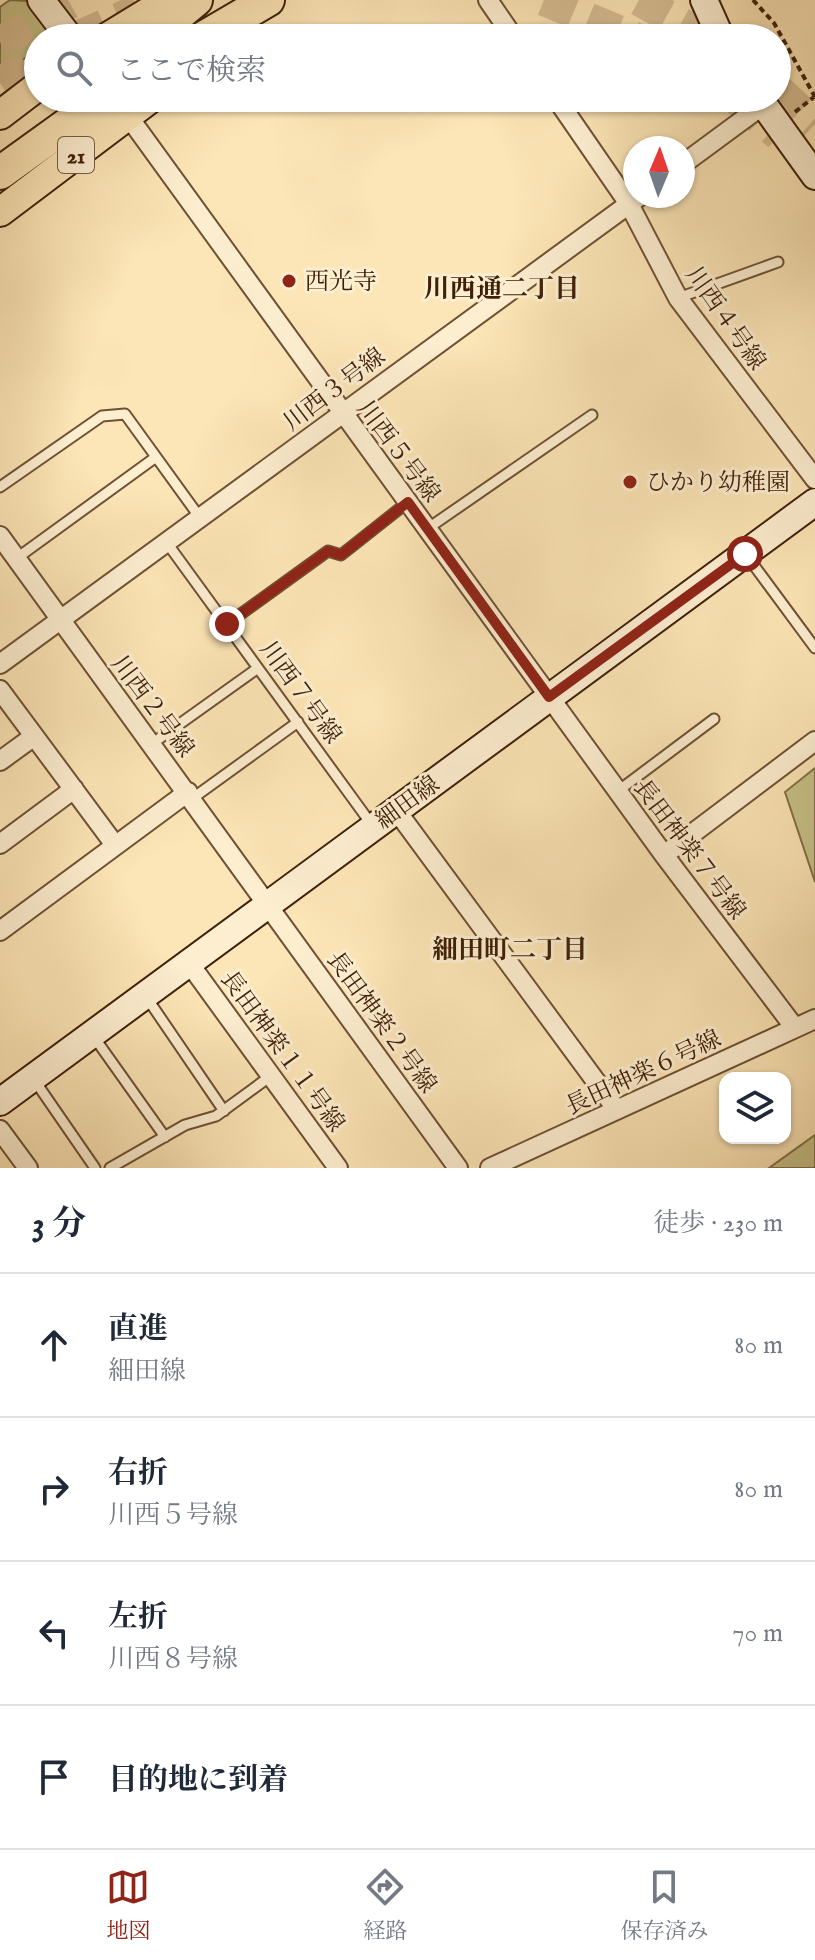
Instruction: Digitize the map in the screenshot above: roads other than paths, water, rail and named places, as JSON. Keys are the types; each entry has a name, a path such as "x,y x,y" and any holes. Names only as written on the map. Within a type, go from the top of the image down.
{"highway":[{"path":"167,24 196,0"},
{"path":"227,24 268,0"},
{"path":"0,152 55,112"},
{"path":"0,173 107,112"}],"main road":[{"path":"129,24 168,0"},
{"path":"247,24 279,0"},
{"path":"0,115 24,97"},
{"name":"21","path":"0,212 110,112"}],"street":[{"path":"41,0 59,24"},
{"path":"488,0 504,24"},
{"path":"704,0 715,24"},
{"name":"川西５号線","path":"120,112 549,697"},
{"name":"川西４号線","path":"567,112 623,186"},
{"path":"695,154 748,112"},
{"path":"768,112 815,176"},
{"name":"川西３号線","path":"0,664 623,208"},
{"name":"川西４号線","path":"638,208 678,298 815,479"},
{"name":"細田線","path":"0,1102 815,502"},
{"name":"川西２号線","path":"0,536 58,621 153,743 268,905"},
{"path":"0,690 115,845"},
{"name":"長田神楽７号線","path":"549,697 795,1028"},
{"path":"0,761 33,737"},
{"path":"664,855 815,741"},
{"path":"0,844 74,789"},
{"path":"0,931 115,845 190,795"},
{"path":"396,810 617,1110"},
{"name":"長田神楽２号線","path":"268,905 458,1168"},
{"name":"長田神楽１１号線","path":"189,963 338,1168"},
{"name":"長田神楽６号線","path":"490,1168 815,1019"},
{"path":"0,1130 28,1168"}],"lane":[{"path":"678,298 778,262"},
{"path":"0,487 102,416 125,414 201,519"},
{"path":"427,529 592,415"},
{"path":"17,558 156,457"},
{"path":"227,624 328,551 341,555 408,502"},
{"name":"川西７号線","path":"167,543 374,827"},
{"path":"745,554 815,648"},
{"path":"153,743 258,668"},
{"path":"617,791 714,719"},
{"path":"190,795 298,722"},
{"path":"145,995 224,1111"},
{"path":"92,1034 165,1137"},
{"path":"110,1168 185,1125 224,1111 272,1075"},
{"path":"33,1078 95,1168"}],"tunnel":[{"path":"32,24 75,0"},
{"path":"544,0 601,24"},
{"path":"639,0 683,24"},
{"path":"106,24 138,10"},
{"path":"0,42 24,29"},
{"path":"0,83 24,68"},
{"path":"791,102 815,124"},
{"path":"752,112 779,135"}],"place":[{"name":"西光寺","path":"289,281"},
{"name":"ひかり幼稚園","path":"630,482"}],"district":[{"name":"川西通二丁目","path":"502,288"},
{"name":"細田町二丁目","path":"510,949"}]}
